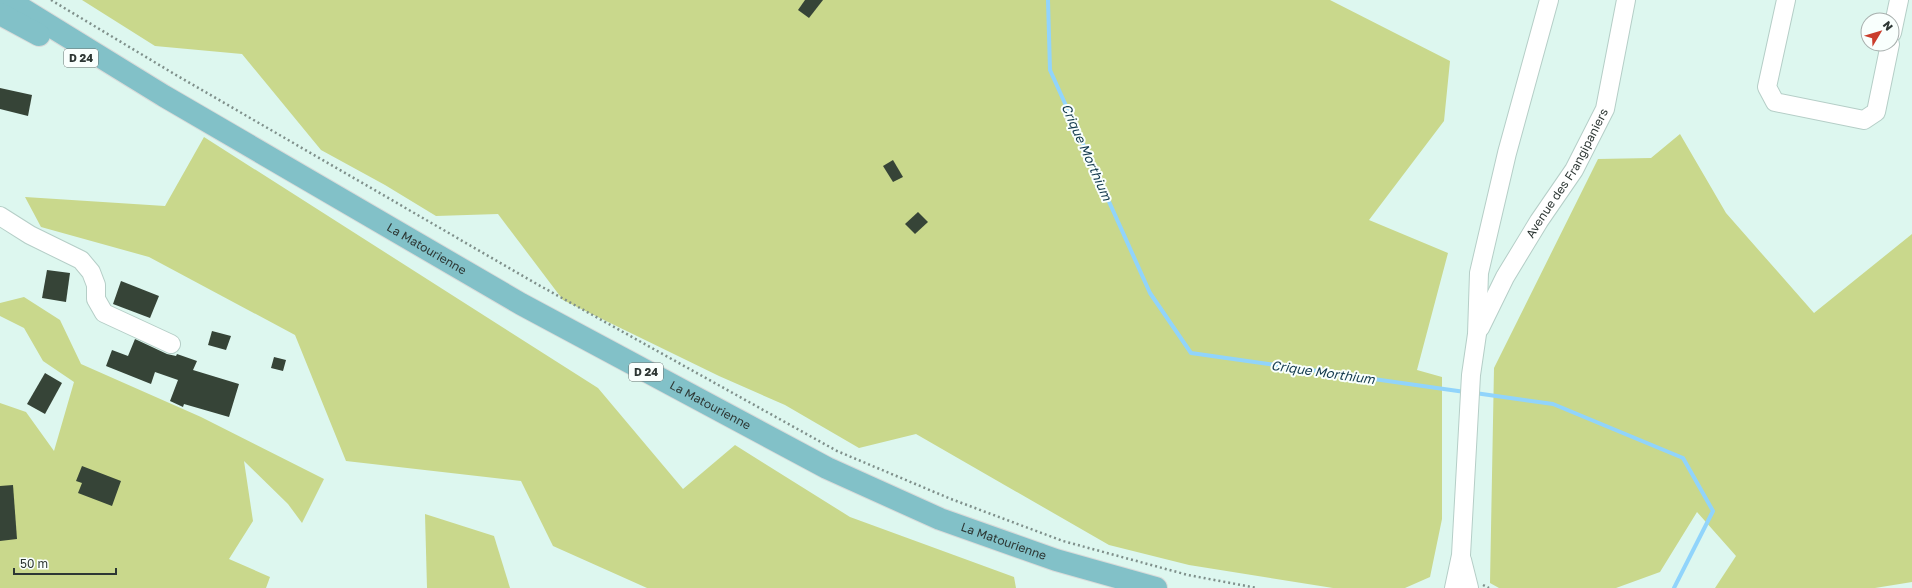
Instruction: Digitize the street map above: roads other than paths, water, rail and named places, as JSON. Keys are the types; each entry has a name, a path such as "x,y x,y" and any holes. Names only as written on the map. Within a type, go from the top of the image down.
{"main road":[{"name":"La Matourienne","path":"8,0 164,96 521,304 827,468 940,519 1056,560 1156,588"},
{"name":"La Matourienne","path":"0,14 100,69 164,96"}],"street":[{"name":"Avenue des Frangipaniers","path":"1454,588 1461,555 1471,375 1477,334 1479,273 1507,153 1549,0"},
{"name":"Avenue des Frangipaniers","path":"1477,334 1505,277 1539,221 1574,170 1605,109 1626,0"},
{"path":"1786,0 1767,87 1775,102 1864,120 1876,112 1888,52"},
{"path":"1896,12 1899,0"},
{"path":"0,216 30,235 81,260 91,272 96,284 96,299 104,313 171,344"},
{"name":"Avenue des Frangipaniers","path":"1461,555 1469,588"}],"waterway":[{"name":"Crique Morthium","path":"1048,0 1050,70 1150,293 1191,353 1465,392"},
{"name":"Crique Morthium","path":"1475,393 1553,404 1683,458 1713,511 1674,588"}]}
